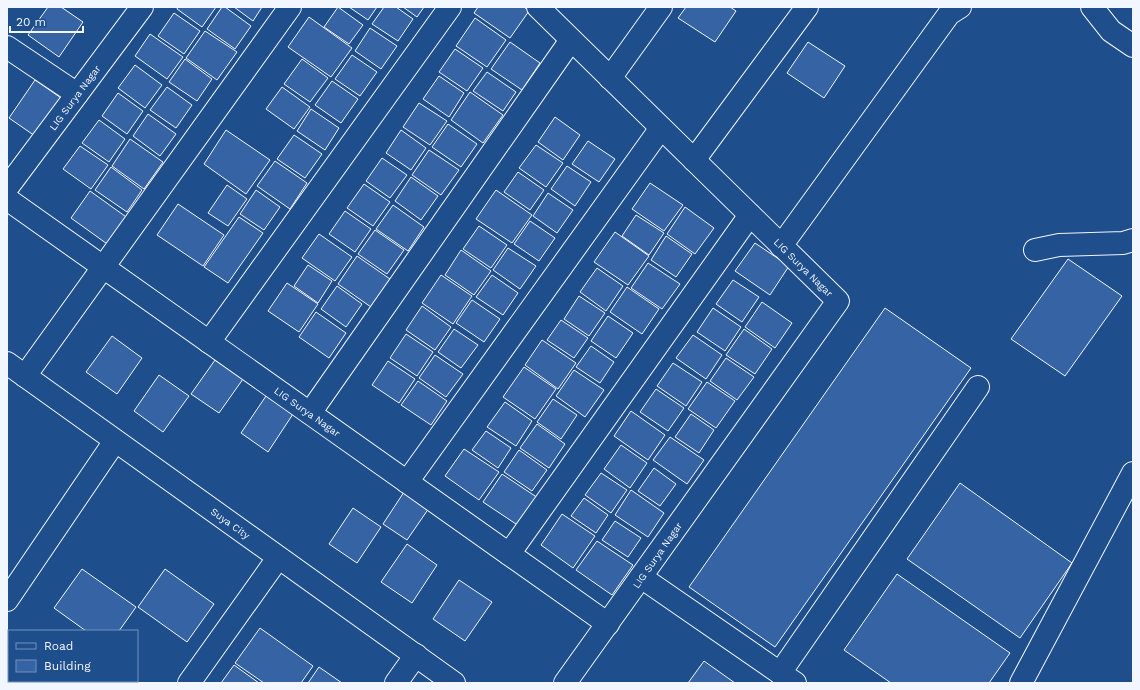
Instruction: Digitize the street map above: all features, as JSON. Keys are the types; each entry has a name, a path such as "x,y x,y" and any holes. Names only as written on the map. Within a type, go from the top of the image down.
{"street":[{"name":"LIG Surya Nagar","path":"7,188 142,7"},
{"path":"25,376 290,7"},
{"path":"209,342 450,7"},
{"name":"LIG Surya Nagar","path":"538,7 838,300 565,683"},
{"path":"610,78 661,7"},
{"path":"694,160 807,7"},
{"path":"1092,7 1111,31 1133,46"},
{"path":"782,246 951,9"},
{"path":"310,413 571,40"},
{"path":"7,47 77,94"},
{"path":"407,482 661,128"},
{"name":"LIG Surya Nagar","path":"7,199 608,624"},
{"path":"509,554 750,215"},
{"path":"1035,250 1059,245 1123,243 1133,240"},
{"name":"Suya City","path":"7,363 454,683"},
{"path":"641,577 788,678 978,387"},
{"path":"10,589 115,441"},
{"path":"1021,683 1133,473"},
{"path":"189,683 278,558"},
{"path":"396,683 416,655"}],"building":[{"path":"48,7 61,7 83,22 59,57 28,35"},
{"path":"178,7 216,7 202,27 177,9"},
{"path":"222,7 225,7 251,26 235,49 207,29"},
{"path":"234,7 262,7 253,21"},
{"path":"338,7 363,25 349,44 324,27"},
{"path":"349,7 377,7 368,20"},
{"path":"384,7 396,7 413,19 398,41 372,24"},
{"path":"403,7 424,7 417,17"},
{"path":"478,7 524,7 529,11 510,38 474,13"},
{"path":"686,7 730,7 736,11 715,42 678,18"},
{"path":"174,13 200,31 184,54 158,36"},
{"path":"309,17 352,48 331,77 288,47"},
{"path":"475,18 506,40 487,67 456,46"},
{"path":"370,28 397,46 381,69 355,51"},
{"path":"205,31 237,52 217,80 186,58"},
{"path":"150,34 183,57 167,79 135,56"},
{"path":"510,42 540,63 522,90 491,69"},
{"path":"808,42 845,66 824,98 787,73"},
{"path":"455,49 483,68 467,91 439,72"},
{"path":"352,55 377,72 360,96 335,79"},
{"path":"185,59 212,79 197,101 169,82"},
{"path":"302,59 328,78 310,102 284,84"},
{"path":"135,65 162,85 145,108 118,88"},
{"path":"487,72 516,92 503,111 473,91"},
{"path":"439,76 464,93 449,117 423,99"},
{"path":"35,80 64,100 38,138 9,118"},
{"path":"332,81 358,99 341,123 315,105"},
{"path":"167,87 192,105 176,128 150,110"},
{"path":"282,87 310,107 294,129 266,109"},
{"path":"470,92 503,115 483,143 451,120"},
{"path":"118,93 143,111 127,134 102,116"},
{"path":"419,103 447,121 430,145 403,127"},
{"path":"311,109 339,128 325,150 297,131"},
{"path":"148,114 176,134 160,156 133,136"},
{"path":"555,117 580,135 563,160 538,142"},
{"path":"99,120 125,139 109,162 82,143"},
{"path":"448,124 477,144 461,167 432,147"},
{"path":"226,130 270,160 246,194 204,164"},
{"path":"401,130 426,148 411,170 386,153"},
{"path":"294,135 322,154 305,178 277,159"},
{"path":"130,139 163,162 144,189 112,166"},
{"path":"588,141 615,159 599,182 572,164"},
{"path":"536,145 563,163 546,187 519,168"},
{"path":"80,146 108,165 91,189 63,169"},
{"path":"429,150 459,170 441,195 412,175"},
{"path":"382,158 407,175 390,198 366,181"},
{"path":"275,161 307,183 290,209 257,186"},
{"path":"567,166 591,182 575,206 551,189"},
{"path":"111,167 142,190 127,212 95,190"},
{"path":"518,172 544,190 530,210 504,192"},
{"path":"411,177 438,196 421,220 395,201"},
{"path":"650,183 683,205 664,231 632,209"},
{"path":"364,184 390,202 373,226 347,208"},
{"path":"227,185 247,199 228,226 208,213"},
{"path":"256,190 280,207 264,230 240,214"},
{"path":"496,190 532,215 512,243 476,219"},
{"path":"90,191 129,219 110,246 71,218"},
{"path":"548,193 573,210 557,233 533,216"},
{"path":"178,204 224,235 203,266 157,235"},
{"path":"393,205 424,227 408,251 376,229"},
{"path":"685,207 714,228 695,254 667,234"},
{"path":"345,211 371,229 355,252 329,234"},
{"path":"636,215 664,233 649,255 622,236"},
{"path":"239,217 263,233 228,283 204,267"},
{"path":"530,221 555,238 539,261 514,244"},
{"path":"479,226 507,245 491,268 463,249"},
{"path":"375,230 404,250 387,274 358,254"},
{"path":"615,232 649,256 628,285 594,262"},
{"path":"319,234 352,257 335,281 302,258"},
{"path":"666,236 692,254 676,277 651,260"},
{"path":"755,243 789,266 770,295 735,271"},
{"path":"508,248 536,266 520,289 493,270"},
{"path":"461,250 491,271 474,295 445,275"},
{"path":"357,256 390,279 371,307 338,284"},
{"path":"1068,259 1122,296 1065,376 1011,339"},
{"path":"648,263 680,284 662,309 631,288"},
{"path":"308,265 332,281 318,303 294,286"},
{"path":"597,268 623,286 606,311 580,292"},
{"path":"441,275 472,296 453,324 422,303"},
{"path":"492,275 518,293 503,315 476,297"},
{"path":"733,280 759,297 742,322 716,304"},
{"path":"287,283 318,304 299,332 268,311"},
{"path":"337,286 362,304 346,327 321,309"},
{"path":"627,287 659,309 642,334 610,312"},
{"path":"579,296 605,313 589,336 564,319"},
{"path":"472,300 500,319 484,342 456,323"},
{"path":"762,302 792,323 775,348 745,327"},
{"path":"422,306 451,327 435,350 406,330"},
{"path":"713,308 741,327 725,351 697,332"},
{"path":"885,308 971,368 775,647 689,587"},
{"path":"316,312 346,333 329,358 299,337"},
{"path":"608,316 633,333 616,358 591,341"},
{"path":"561,320 588,338 574,358 547,340"},
{"path":"454,329 478,345 461,368 438,352"},
{"path":"744,329 772,349 755,374 726,355"},
{"path":"406,334 433,352 417,376 390,358"},
{"path":"693,335 722,355 706,379 676,358"},
{"path":"112,336 142,358 117,394 86,372"},
{"path":"542,340 576,363 558,389 525,365"},
{"path":"591,346 614,362 600,383 576,367"},
{"path":"435,355 463,374 446,397 419,378"},
{"path":"726,358 754,377 737,400 710,381"},
{"path":"215,360 243,379 219,413 191,394"},
{"path":"388,361 415,379 399,403 372,385"},
{"path":"673,363 702,382 686,406 657,386"},
{"path":"524,367 556,389 535,419 503,397"},
{"path":"574,370 604,390 585,417 556,396"},
{"path":"159,375 189,396 163,432 134,411"},
{"path":"418,381 447,401 431,425 401,405"},
{"path":"707,382 735,401 716,428 688,409"},
{"path":"656,389 684,408 668,431 640,412"},
{"path":"266,396 293,414 268,452 241,433"},
{"path":"553,399 577,415 561,439 537,422"},
{"path":"505,402 532,421 516,446 487,427"},
{"path":"631,411 665,435 648,460 614,436"},
{"path":"691,414 714,430 699,453 675,437"},
{"path":"537,424 565,444 549,468 520,448"},
{"path":"486,431 511,448 498,468 472,450"},
{"path":"670,437 704,460 687,484 653,460"},
{"path":"621,445 647,463 630,488 604,469"},
{"path":"464,449 499,472 479,500 445,476"},
{"path":"519,450 547,470 532,491 504,472"},
{"path":"654,468 676,484 660,506 638,491"},
{"path":"601,473 627,490 611,513 585,495"},
{"path":"502,474 538,498 519,526 483,502"},
{"path":"960,483 1072,563 1020,638 907,559"},
{"path":"631,490 664,513 648,537 615,515"},
{"path":"404,492 429,508 407,540 383,524"},
{"path":"584,498 608,515 596,533 571,516"},
{"path":"353,508 381,527 357,563 329,544"},
{"path":"562,514 595,536 573,568 541,545"},
{"path":"615,521 641,538 628,557 602,540"},
{"path":"597,541 633,565 612,595 576,570"},
{"path":"407,544 437,565 412,603 381,582"},
{"path":"82,569 136,607 120,630 85,630 54,608"},
{"path":"165,569 214,604 187,642 138,607"},
{"path":"897,574 1010,653 989,683 891,683 844,650"},
{"path":"459,580 492,602 465,641 433,619"},
{"path":"260,628 313,666 301,683 264,683 235,663"},
{"path":"704,661 735,683 688,683"},
{"path":"234,665 259,683 221,683"},
{"path":"319,667 342,683 308,683"}]}
